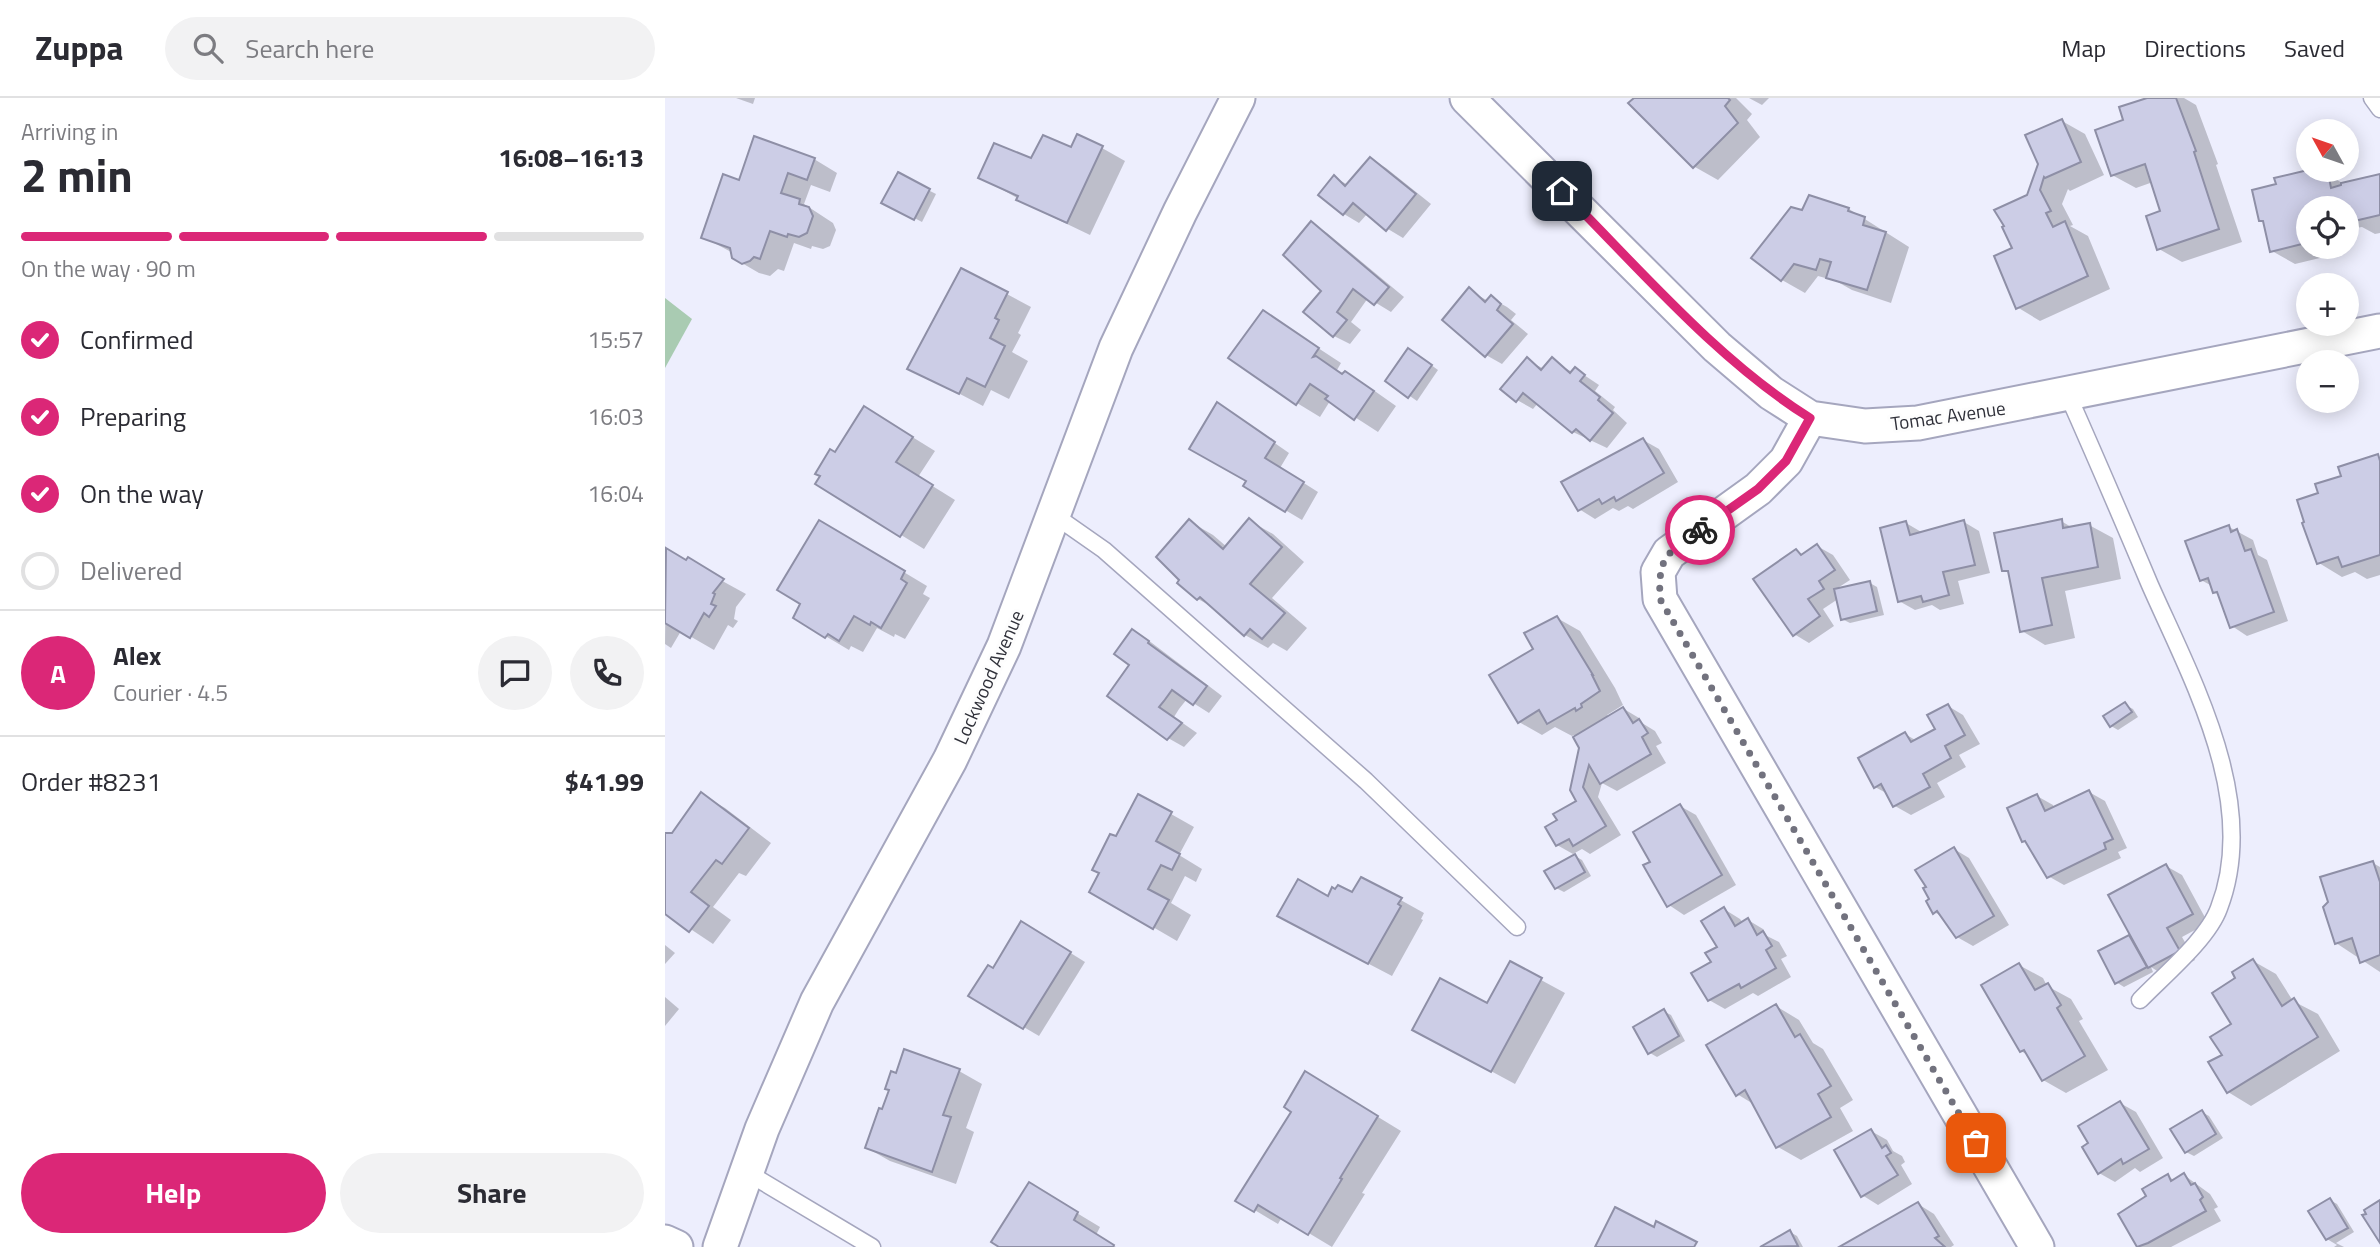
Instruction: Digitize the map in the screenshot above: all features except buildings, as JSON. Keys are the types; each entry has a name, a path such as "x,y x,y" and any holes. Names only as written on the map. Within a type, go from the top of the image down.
{"street":[{"name":"Lockwood Avenue","path":"720,1247 762,1129 817,1002 950,760 999,657 1116,348 1180,212 1238,98"},
{"name":"Tomac Avenue","path":"1467,98 1717,346 1771,393 1810,418 1864,426 1918,423 2380,331"},
{"path":"1810,418 1786,461 1758,489 1669,553 1658,572 1660,599 2037,1247"},
{"path":"665,1242 676,1247"}],"lane":[{"path":"2372,98 2380,109"},
{"path":"2068,395 2203,708 2222,763 2231,815 2228,876 2219,910 2205,933 2140,1000"},
{"path":"1054,515 1104,550 1366,781 1517,926"},
{"path":"748,1173 872,1247"}],"green space":[{"path":"665,298 692,319 665,368"}],"way so far":[{"path":"1700,530 1669,553 1658,572 1660,599 1976,1143"}],"route":[{"path":"1562,191 1717,346 1771,393 1810,418 1786,461 1758,489 1700,530"}]}
